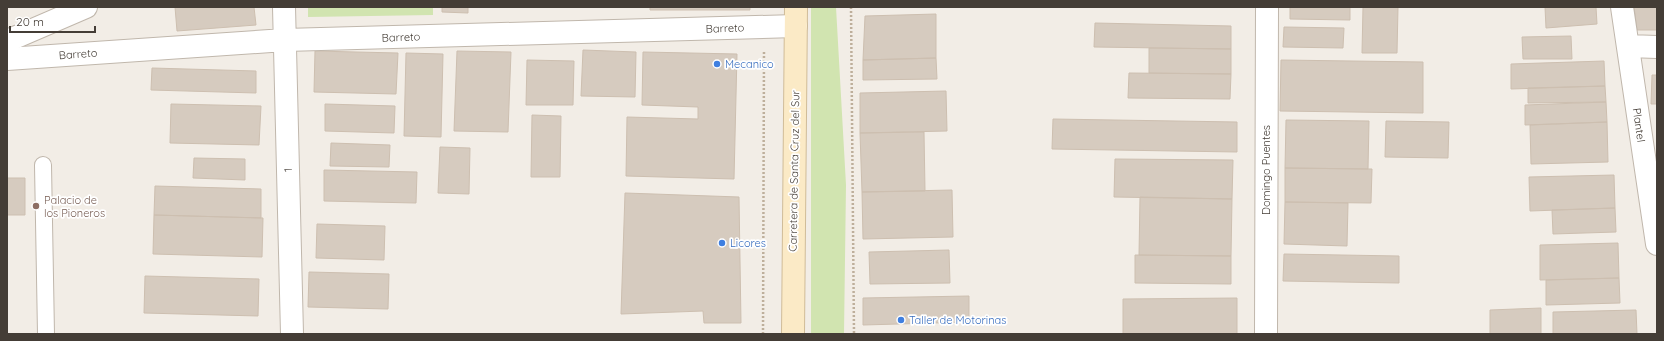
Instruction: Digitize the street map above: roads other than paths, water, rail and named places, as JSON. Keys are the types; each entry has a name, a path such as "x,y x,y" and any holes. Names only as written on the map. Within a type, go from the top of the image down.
{"main road":[{"name":"Carretera de Santa Cruz del Sur","path":"793,334 796,17"}],"street":[{"path":"7,41 86,7"},
{"name":"1","path":"284,7 292,334"},
{"name":"Domingo Puentes","path":"1266,334 1267,7"},
{"name":"Plantel","path":"1622,7 1654,203 1657,244"},
{"name":"Barreto","path":"7,59 285,40 764,27 796,17"},
{"path":"1628,46 1657,47"}],"lane":[{"path":"43,165 46,334"}],"place":[{"name":"Mecanico","path":"717,64"},
{"name":"Palacio de los Pioneros","path":"36,206"},
{"name":"Licores","path":"722,243"},
{"name":"Taller de Motorinas","path":"901,320"}]}
